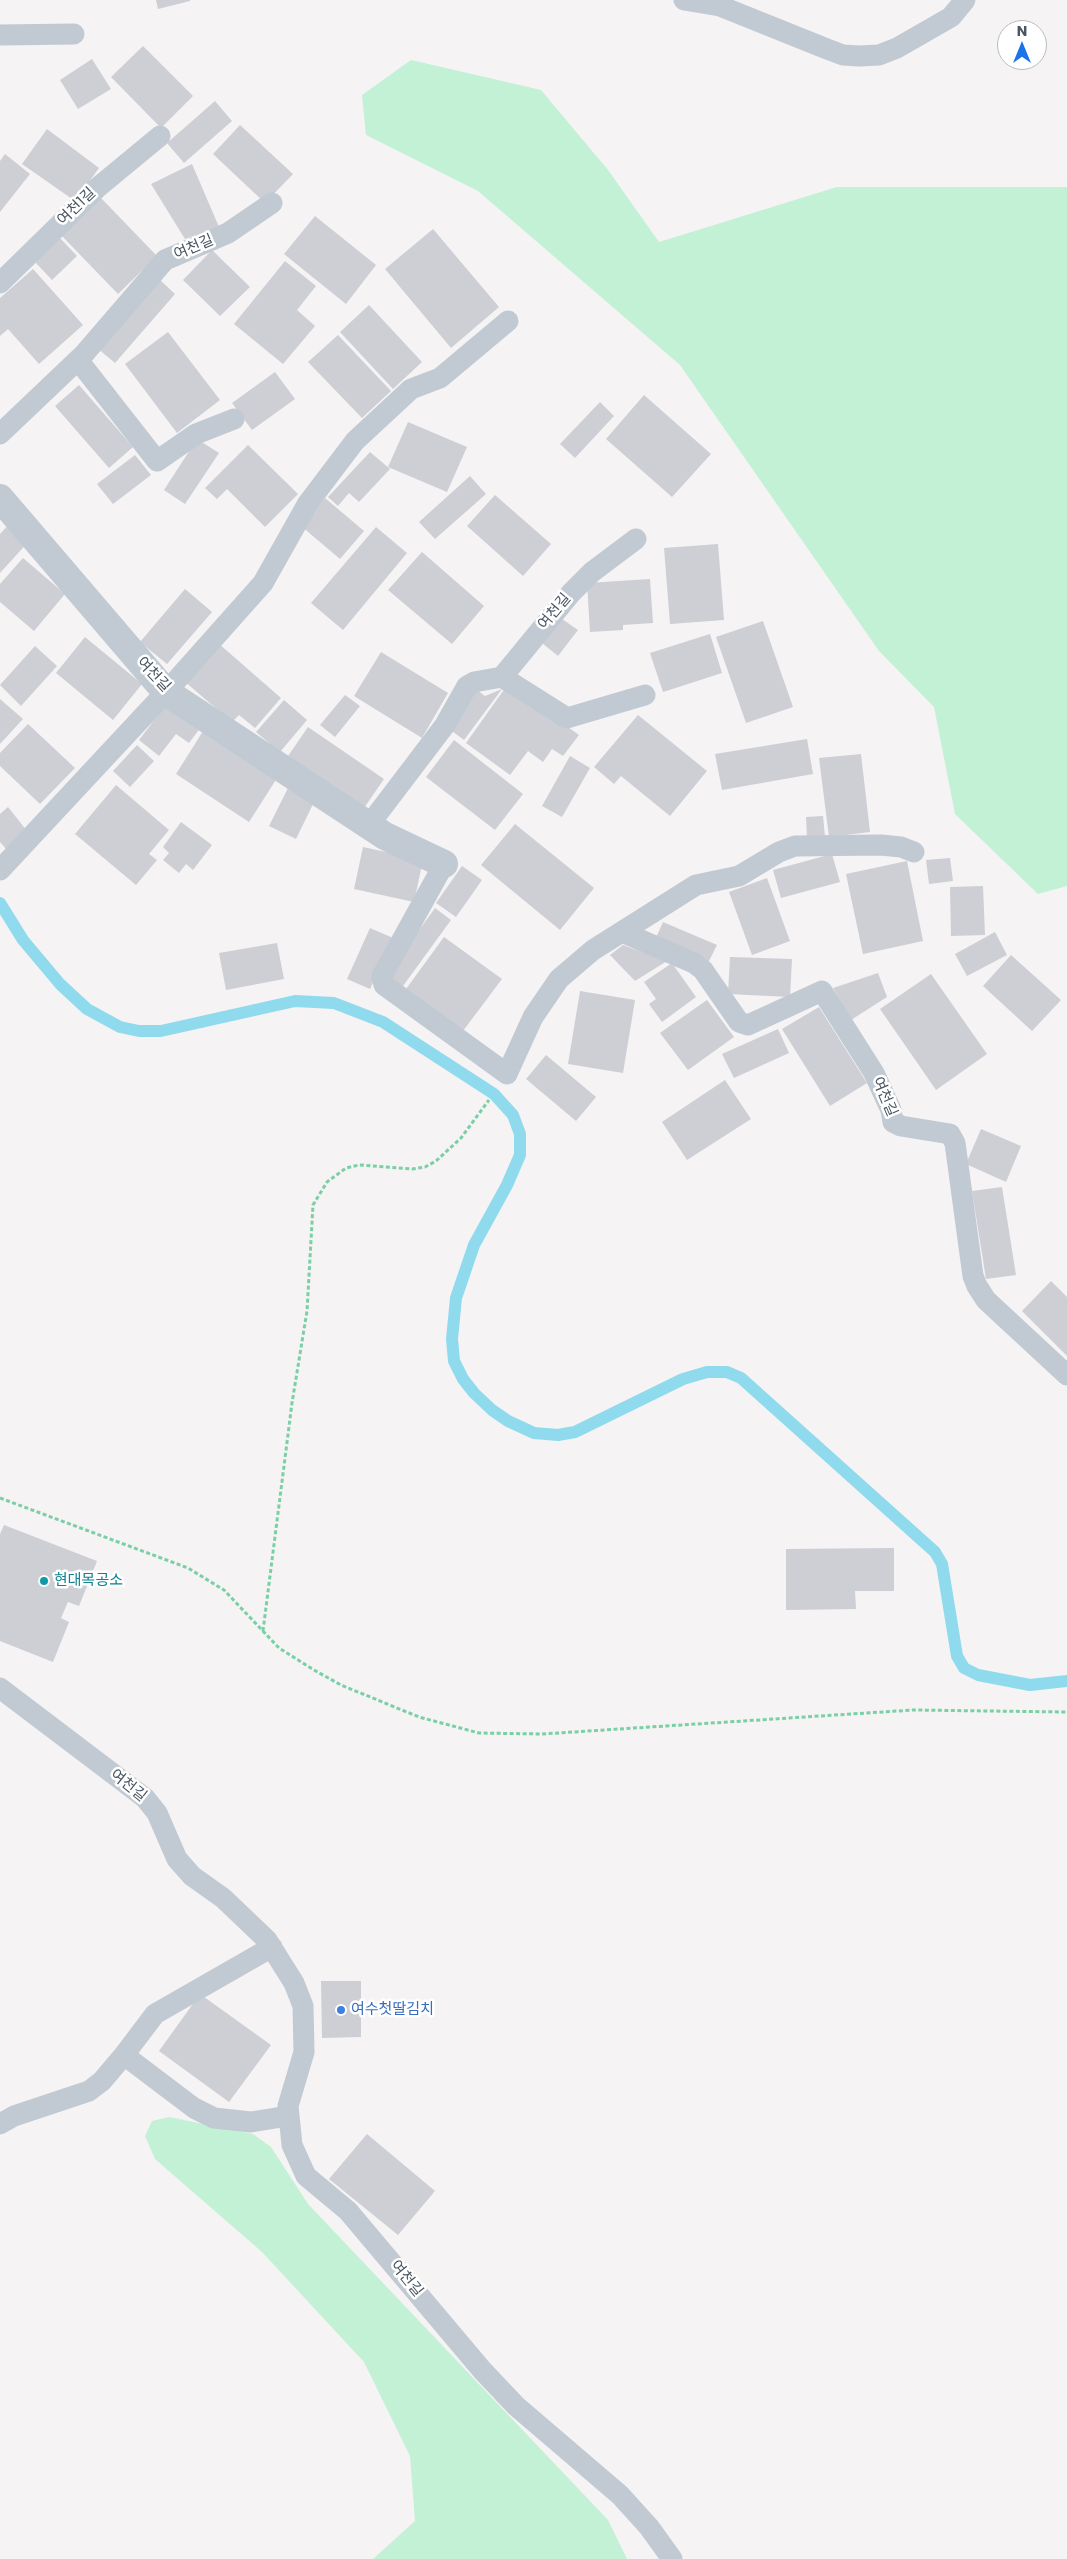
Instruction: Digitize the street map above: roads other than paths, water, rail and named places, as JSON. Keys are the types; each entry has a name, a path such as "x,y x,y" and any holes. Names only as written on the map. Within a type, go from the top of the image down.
{"street":[{"name":"여천길","path":"0,498 166,692 385,836 444,864"}],"lane":[{"path":"684,0 720,6 843,55 859,56 879,55 897,48 951,16 966,0"},
{"path":"0,35 74,34"},
{"name":"여천1길","path":"0,283 97,188 160,136"},
{"name":"여천길","path":"0,434 78,360 165,260 228,233 272,203"},
{"path":"4,866 166,692 263,582 308,503 355,441 411,389 440,378 508,321"},
{"path":"78,360 157,461 196,434 234,419"},
{"name":"여천길","path":"502,677 571,593 592,572 636,539"},
{"path":"369,825 445,724 467,686 474,682 502,677 567,718 645,695"},
{"path":"444,864 382,976 384,985 507,1074 533,1017 559,979 575,963 696,885 739,876 779,852 795,846 881,845 901,847 914,852"},
{"name":"여천길","path":"622,932 694,963 703,970 739,1022 748,1024 822,991 874,1073 891,1110 893,1122 901,1126 950,1134 955,1143 973,1276 977,1286 986,1300 1067,1375"},
{"name":"여천길","path":"0,1688 145,1798 157,1813 177,1859 192,1876 223,1898 272,1947 294,1983 303,2006 304,2052 288,2106 288,2116 292,2145 306,2176 348,2210 470,2356 510,2399 620,2495 649,2527 672,2559"},
{"path":"0,2124 14,2116 89,2091 102,2081 155,2014 272,1947"},
{"path":"124,2055 194,2108 214,2118 251,2122 288,2116"}],"waterway":[{"path":"0,903 23,940 60,984 87,1009 120,1027 139,1031 161,1031 295,1001 334,1003 383,1022 494,1094 513,1115 520,1134 520,1155 507,1185 474,1245 456,1298 452,1339 454,1361 463,1379 474,1393 492,1410 508,1421 534,1433 558,1435 575,1432 683,1379 707,1372 727,1372 741,1378 935,1552 942,1564 957,1656 964,1668 978,1675 1030,1685 1067,1681"}],"place":[{"name":"현대목공소","path":"44,1581"},
{"name":"여수첫딸김치","path":"341,2010"}]}
